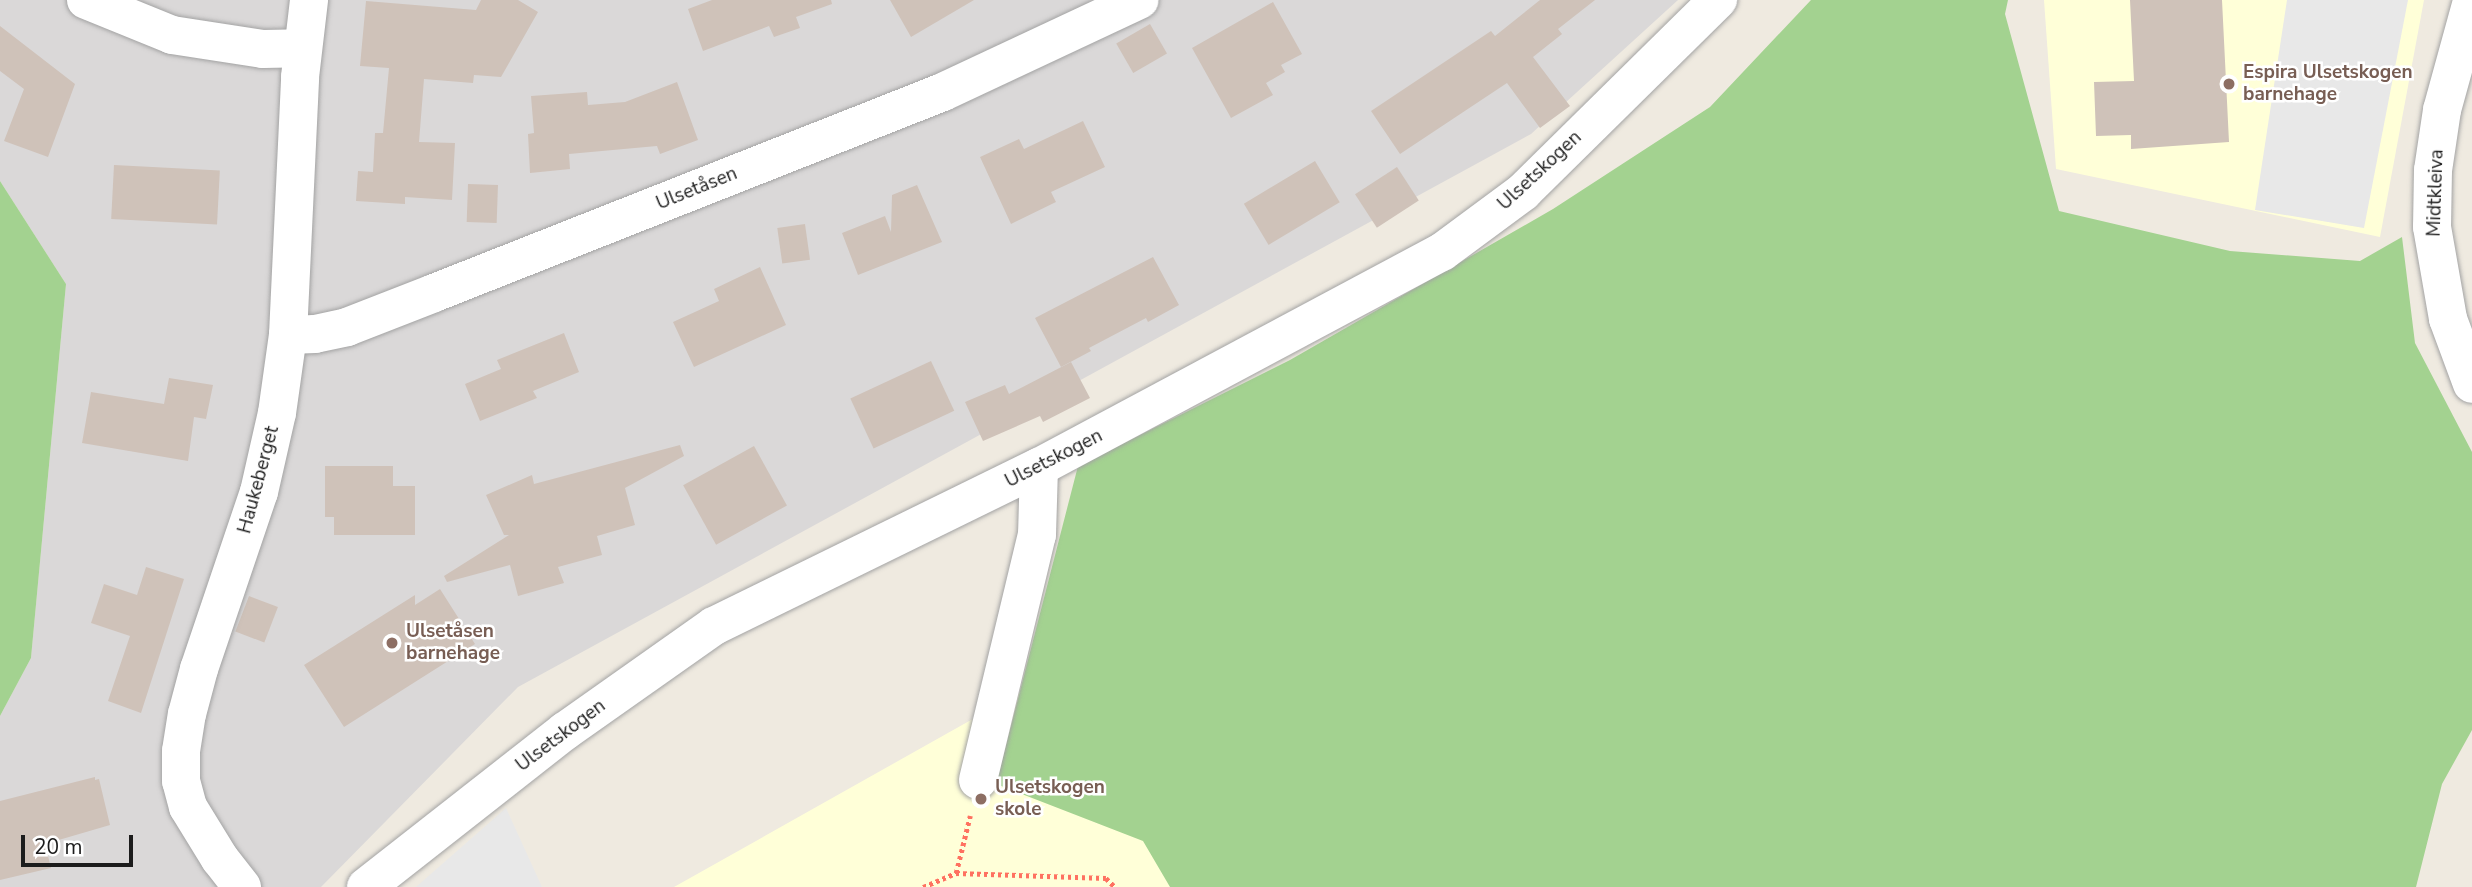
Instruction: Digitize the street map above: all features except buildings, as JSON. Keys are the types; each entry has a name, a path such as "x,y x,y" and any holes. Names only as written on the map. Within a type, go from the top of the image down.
{"street":[{"path":"86,0 173,35 264,49 302,48"},
{"name":"Haukeberget","path":"242,887 220,859 188,807 181,781 181,751 187,713 259,492 277,414 288,335 302,48 309,0"},
{"name":"Ulsetåsen","path":"288,335 315,334 347,327 409,303 943,92 1094,10 1139,0"},
{"name":"Ulsetskogen","path":"366,887 565,731 714,626 1039,467 1261,351 1442,252 1523,192 1718,0"},
{"name":"Midtkleiva","path":"2472,1 2442,110 2433,170 2432,227 2448,319 2472,384"},
{"path":"978,780 1037,535 1039,467"}],"path":[{"path":"956,873 978,780"},
{"path":"923,887 956,873 1106,878 1115,887"}],"shaded area":[{"path":"0,0 1678,0 1531,134 518,687 321,887 0,887 0,716 31,658 66,284 0,181"},
{"name":"Espira Ulsetskogen barnehage","path":"2044,0 2424,0 2380,237 2056,169"},
{"path":"2287,0 2408,0 2364,228 2255,210"},
{"name":"Ulsetskogen skole","path":"1059,671 1181,887 674,887 987,711"},
{"path":"506,808 542,887 416,887"}],"green space":[{"path":"1811,0 2008,0 2005,14 2059,211 2230,251 2360,261 2402,237 2415,343 2472,452 2472,730 2442,784 2416,887 1170,887 1143,841 996,784 1078,466 1290,360 1553,209 1710,107"},
{"path":"0,181 66,284 31,658 0,716"}],"place":[{"name":"Espira Ulsetskogen barnehage","path":"2229,84"},
{"name":"Ulsetåsen barnehage","path":"392,643"},
{"name":"Ulsetskogen skole","path":"981,799"}]}
